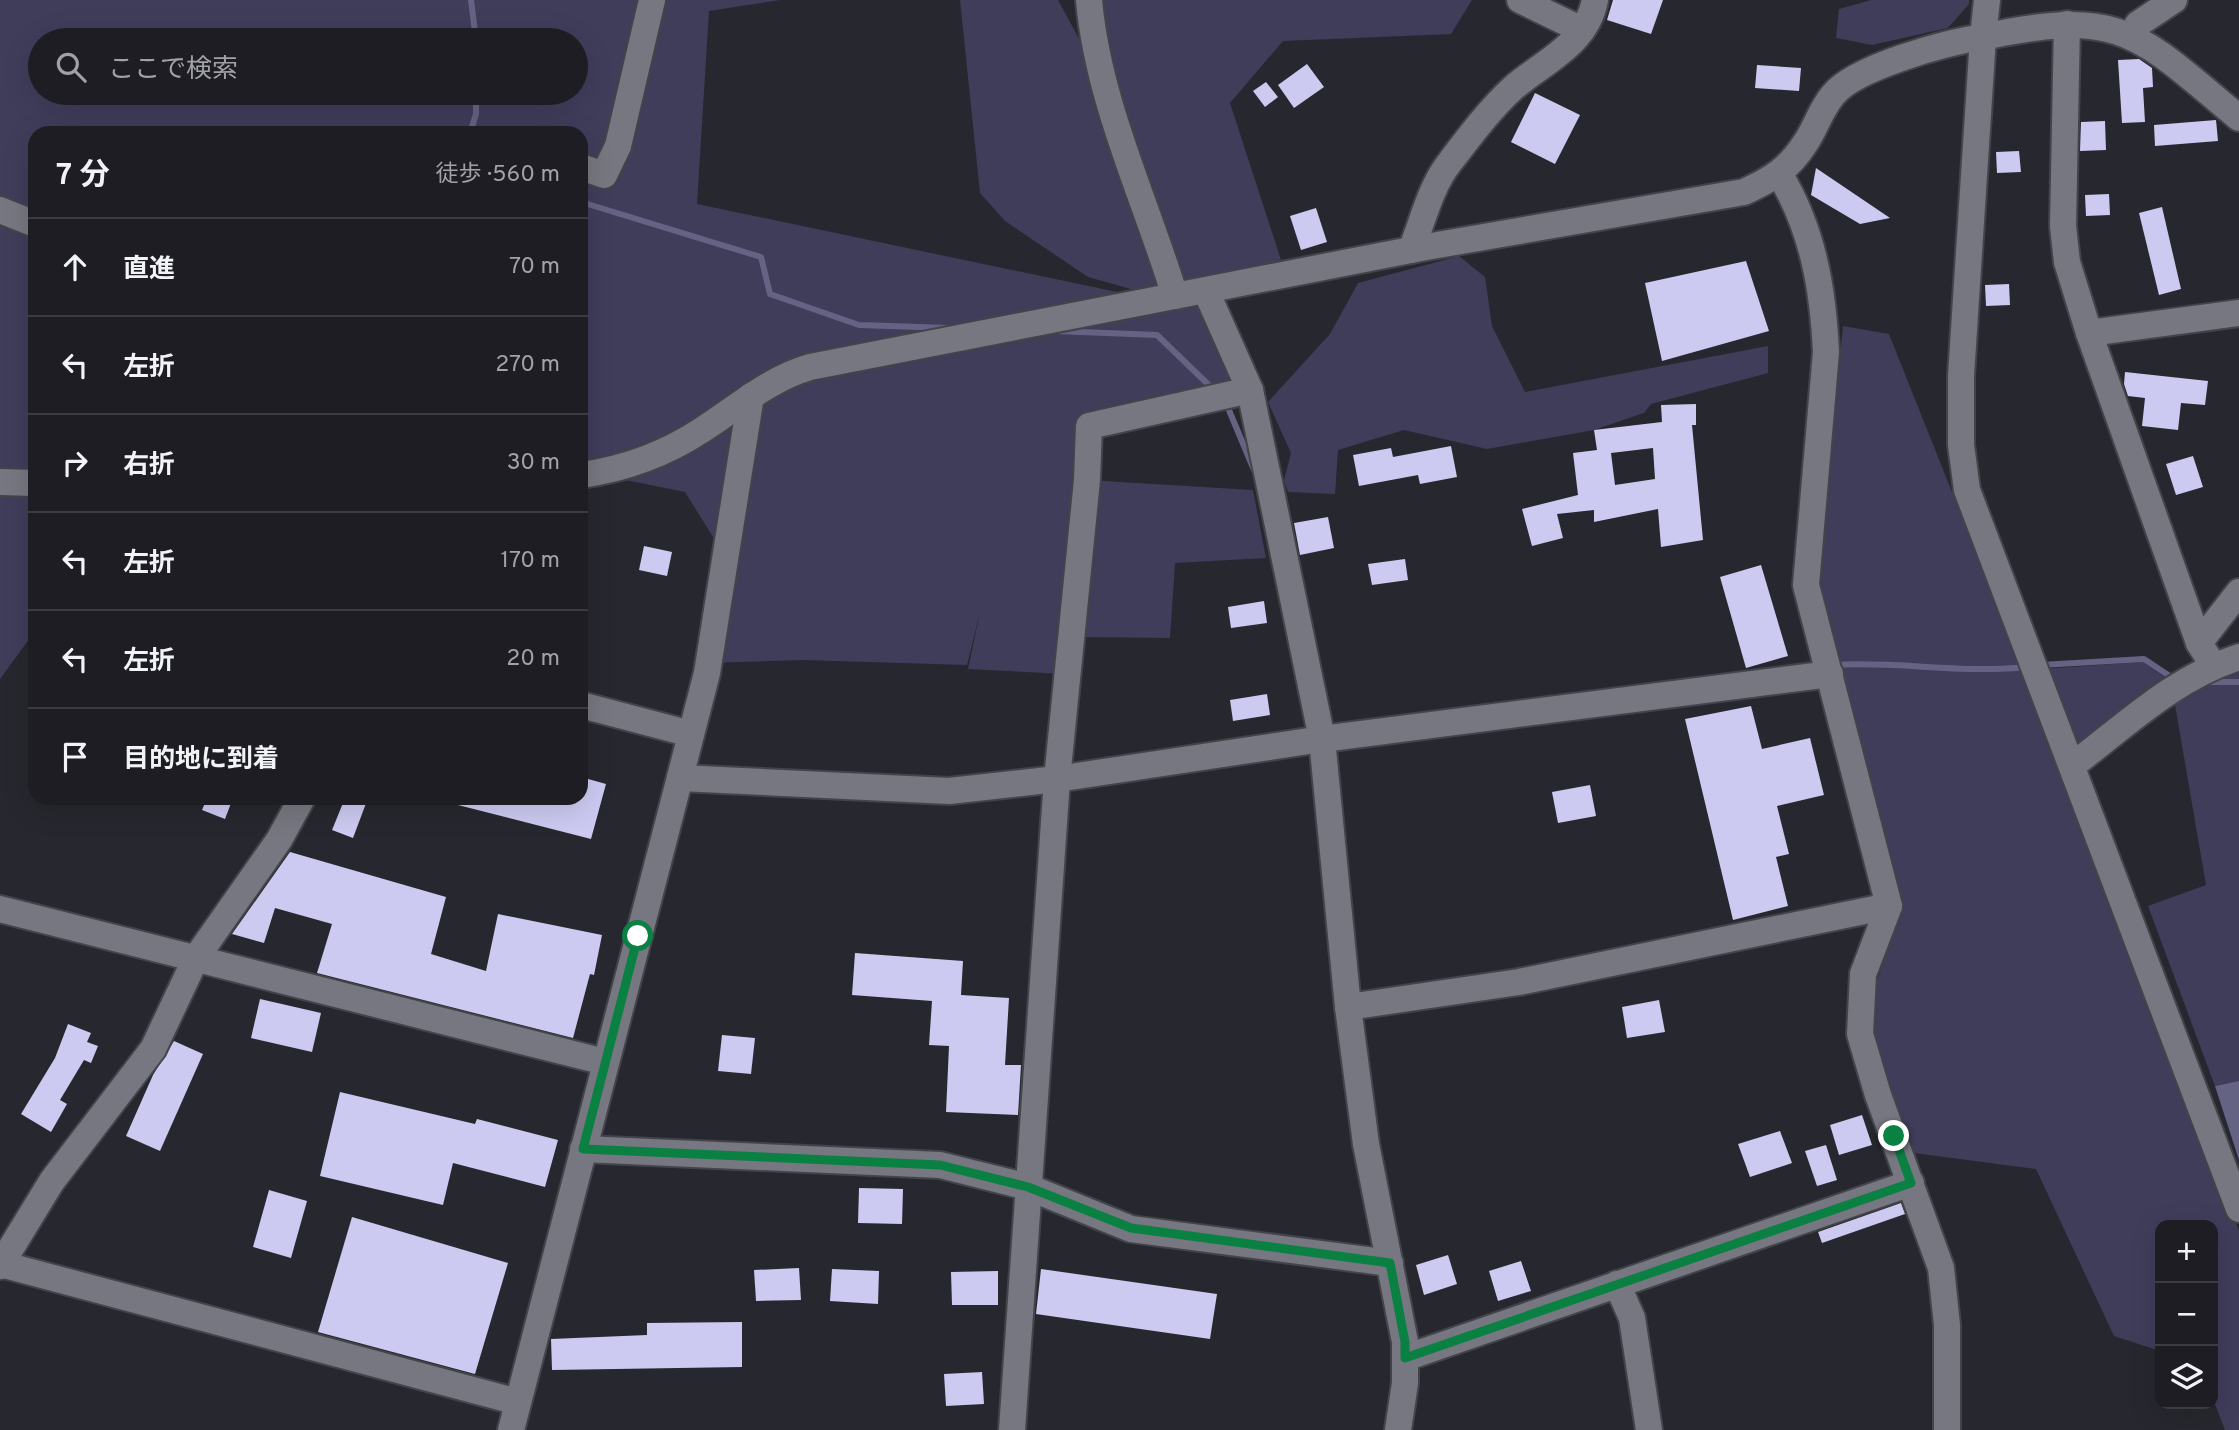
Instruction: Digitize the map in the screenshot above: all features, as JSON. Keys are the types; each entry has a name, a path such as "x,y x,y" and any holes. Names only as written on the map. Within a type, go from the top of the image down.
{"street":[{"path":"588,169 604,175 618,146 652,0"},
{"path":"1089,0 1102,81 1175,296"},
{"path":"1520,0 1582,30"},
{"path":"1411,250 1435,184 1448,164 1513,88 1564,51 1582,30 1595,0"},
{"path":"1987,0 1964,310 1962,457 1967,490 2239,1209"},
{"path":"2131,35 2138,24 2174,0"},
{"path":"2067,24 2063,226 2067,262 2089,333 2199,643 2213,666"},
{"path":"588,474 617,468 659,453 702,430 785,376 810,367 1411,250 1744,192 1780,175 1807,142 1834,92 1859,76 1894,61 1962,40 2067,24 2090,24 2131,35 2164,55 2239,118"},
{"path":"1780,175 1809,235 1824,316 1826,352 1806,585 1889,906 1863,974 1860,1034 1941,1268 1947,1325 1947,1430"},
{"path":"0,209 28,221"},
{"path":"1206,291 1250,390 1322,739 1348,1007 1366,1143 1405,1342 1405,1383 1398,1430"},
{"path":"2089,333 2239,313"},
{"path":"1012,1430 1057,779 1087,480 1089,426 1250,390"},
{"path":"511,1430 709,663 751,396"},
{"path":"0,482 28,483"},
{"path":"2199,643 2239,592"},
{"path":"2073,765 2175,685 2213,666 2239,657"},
{"path":"680,778 949,791 1057,779 1322,739 1830,674"},
{"path":"588,707 691,733"},
{"path":"298,805 279,840 196,958 153,1049 52,1181 1,1265 518,1402"},
{"path":"1348,1007 1519,982 1889,906"},
{"path":"0,909 605,1062"},
{"path":"583,1149 940,1165 1028,1187 1150,1233 1390,1263"},
{"path":"1405,1358 1911,1183"},
{"path":"1617,1284 1632,1318 1649,1430"}],"shaded area":[{"path":"0,0 780,0 709,11 697,204 1165,302 1204,299 1238,390 1085,423 1065,674 968,669 980,612 967,665 802,660 709,663 728,561 685,492 588,472 588,126 28,126 28,641 0,679"},
{"path":"960,0 1058,0 1101,79 1096,0 1472,0 1451,34 1283,41 1230,103 1283,266 1159,297 1088,277 1005,221 980,193"},
{"path":"1871,0 1969,0 1969,4 1948,28 1872,45 1836,38 1839,9"},
{"path":"1459,256 1485,277 1492,326 1525,392 1768,346 1768,373 1651,404 1644,413 1594,430 1487,449 1404,430 1338,450 1335,494 1288,492 1284,481 1291,453 1268,402 1330,334 1358,283"},
{"path":"1843,326 1889,334 2158,1009 2239,1231 2239,1430 2225,1430 2217,1409 2218,1220 2155,1220 2155,1349 2114,1336 2036,1169 1906,1152 1872,1031 1877,981 1898,918 1818,589"},
{"path":"1087,480 1253,490 1266,558 1175,563 1170,638 1079,637"},
{"path":"2143,662 2169,680 2070,751 2040,669"},
{"path":"2239,668 2239,1081 2215,1086 2148,906 2206,885 2174,699"},
{"path":"2239,1081 2239,1160 2215,1086"}],"building":[{"path":"1613,0 1663,0 1651,34 1607,20"},
{"path":"2139,59 2152,68 2153,87 2143,88 2145,122 2122,123 2118,60"},
{"path":"1307,64 1324,87 1294,108 1278,85"},
{"path":"1757,65 1801,68 1799,91 1755,88"},
{"path":"1266,82 1278,97 1265,107 1253,91"},
{"path":"1535,93 1580,115 1555,164 1511,142"},
{"path":"2216,120 2218,141 2155,146 2154,125"},
{"path":"2105,121 2106,150 2080,151 2081,122"},
{"path":"2019,151 2021,172 1997,173 1996,152"},
{"path":"1816,168 1890,218 1860,224 1811,195"},
{"path":"2109,194 2110,215 2086,216 2085,195"},
{"path":"2162,207 2181,289 2159,295 2139,213"},
{"path":"1316,208 1327,242 1301,250 1290,216"},
{"path":"1746,261 1769,331 1662,361 1645,283"},
{"path":"2009,284 2010,305 1986,306 1985,285"},
{"path":"2125,372 2208,381 2205,405 2181,403 2178,430 2142,426 2145,398 2128,396 2124,384"},
{"path":"1696,404 1696,425 1692,425 1703,540 1661,547 1658,509 1594,522 1594,510 1557,514 1563,538 1532,546 1522,509 1578,495 1573,453 1597,450 1594,430 1662,422 1661,405","holes":["1653,448 1655,479 1615,485 1611,453"]},
{"path":"1451,446 1457,477 1420,484 1418,475 1359,486 1353,455 1391,448 1393,457"},
{"path":"2193,456 2203,487 2176,495 2166,464"},
{"path":"1328,517 1334,548 1300,555 1294,523"},
{"path":"644,546 672,552 667,576 639,570"},
{"path":"1405,559 1408,580 1372,585 1368,564"},
{"path":"1761,565 1788,656 1746,668 1720,577"},
{"path":"1264,601 1267,623 1231,628 1228,607"},
{"path":"1267,694 1270,715 1233,721 1230,700"},
{"path":"1751,706 1762,749 1810,738 1824,795 1777,806 1789,854 1776,857 1788,906 1733,920 1685,719"},
{"path":"588,779 606,784 591,839 458,805 588,805"},
{"path":"1590,785 1596,816 1558,823 1552,792"},
{"path":"204,805 230,805 225,819 202,810"},
{"path":"342,805 365,805 353,838 332,830"},
{"path":"290,852 446,897 431,954 486,971 498,914 602,935 594,975 590,974 573,1038 317,973 332,924 275,908 264,943 232,934"},
{"path":"855,953 963,961 961,995 1009,998 1005,1065 1021,1065 1018,1115 946,1112 949,1046 929,1045 932,1001 852,995"},
{"path":"260,999 321,1013 312,1052 251,1038"},
{"path":"1659,1000 1665,1032 1627,1038 1622,1007"},
{"path":"68,1024 91,1033 87,1042 98,1046 91,1063 84,1060 60,1100 67,1104 51,1132 21,1114 55,1058"},
{"path":"722,1035 755,1038 751,1074 718,1071"},
{"path":"174,1041 203,1054 160,1151 126,1136 153,1075"},
{"path":"340,1092 475,1124 477,1119 558,1140 545,1187 453,1163 443,1205 320,1176"},
{"path":"1862,1115 1872,1145 1839,1155 1830,1125"},
{"path":"1780,1131 1792,1163 1750,1177 1738,1144"},
{"path":"1826,1145 1837,1180 1817,1186 1805,1151"},
{"path":"859,1188 903,1189 902,1224 858,1223"},
{"path":"269,1190 307,1201 291,1258 253,1247"},
{"path":"1901,1203 1905,1214 1822,1243 1818,1232"},
{"path":"352,1217 508,1263 475,1374 318,1332"},
{"path":"1448,1255 1457,1284 1424,1295 1416,1265"},
{"path":"1521,1261 1531,1291 1498,1301 1489,1271"},
{"path":"799,1268 801,1300 756,1301 754,1270"},
{"path":"832,1269 879,1271 878,1304 830,1301"},
{"path":"1041,1269 1217,1294 1210,1339 1036,1314"},
{"path":"998,1271 998,1305 952,1305 951,1272"},
{"path":"742,1322 742,1367 552,1370 551,1339 647,1335 647,1323"},
{"path":"982,1372 984,1404 946,1406 944,1374"}],"waterway":[{"path":"471,0 474,28"},
{"path":"472,126 476,105"},
{"path":"588,204 761,257 770,294 859,325 949,328"},
{"path":"1055,331 1157,335 1214,390"},
{"path":"1226,403 1254,470"},
{"path":"2041,665 2144,659 2174,679"},
{"path":"1835,665 1978,669 2026,667"},
{"path":"2205,682 2239,682"}],"route":[{"path":"638,936 583,1149 940,1165 1028,1187 1131,1228 1159,1235 1390,1263 1405,1342 1405,1358 1911,1183 1894,1136"}]}
